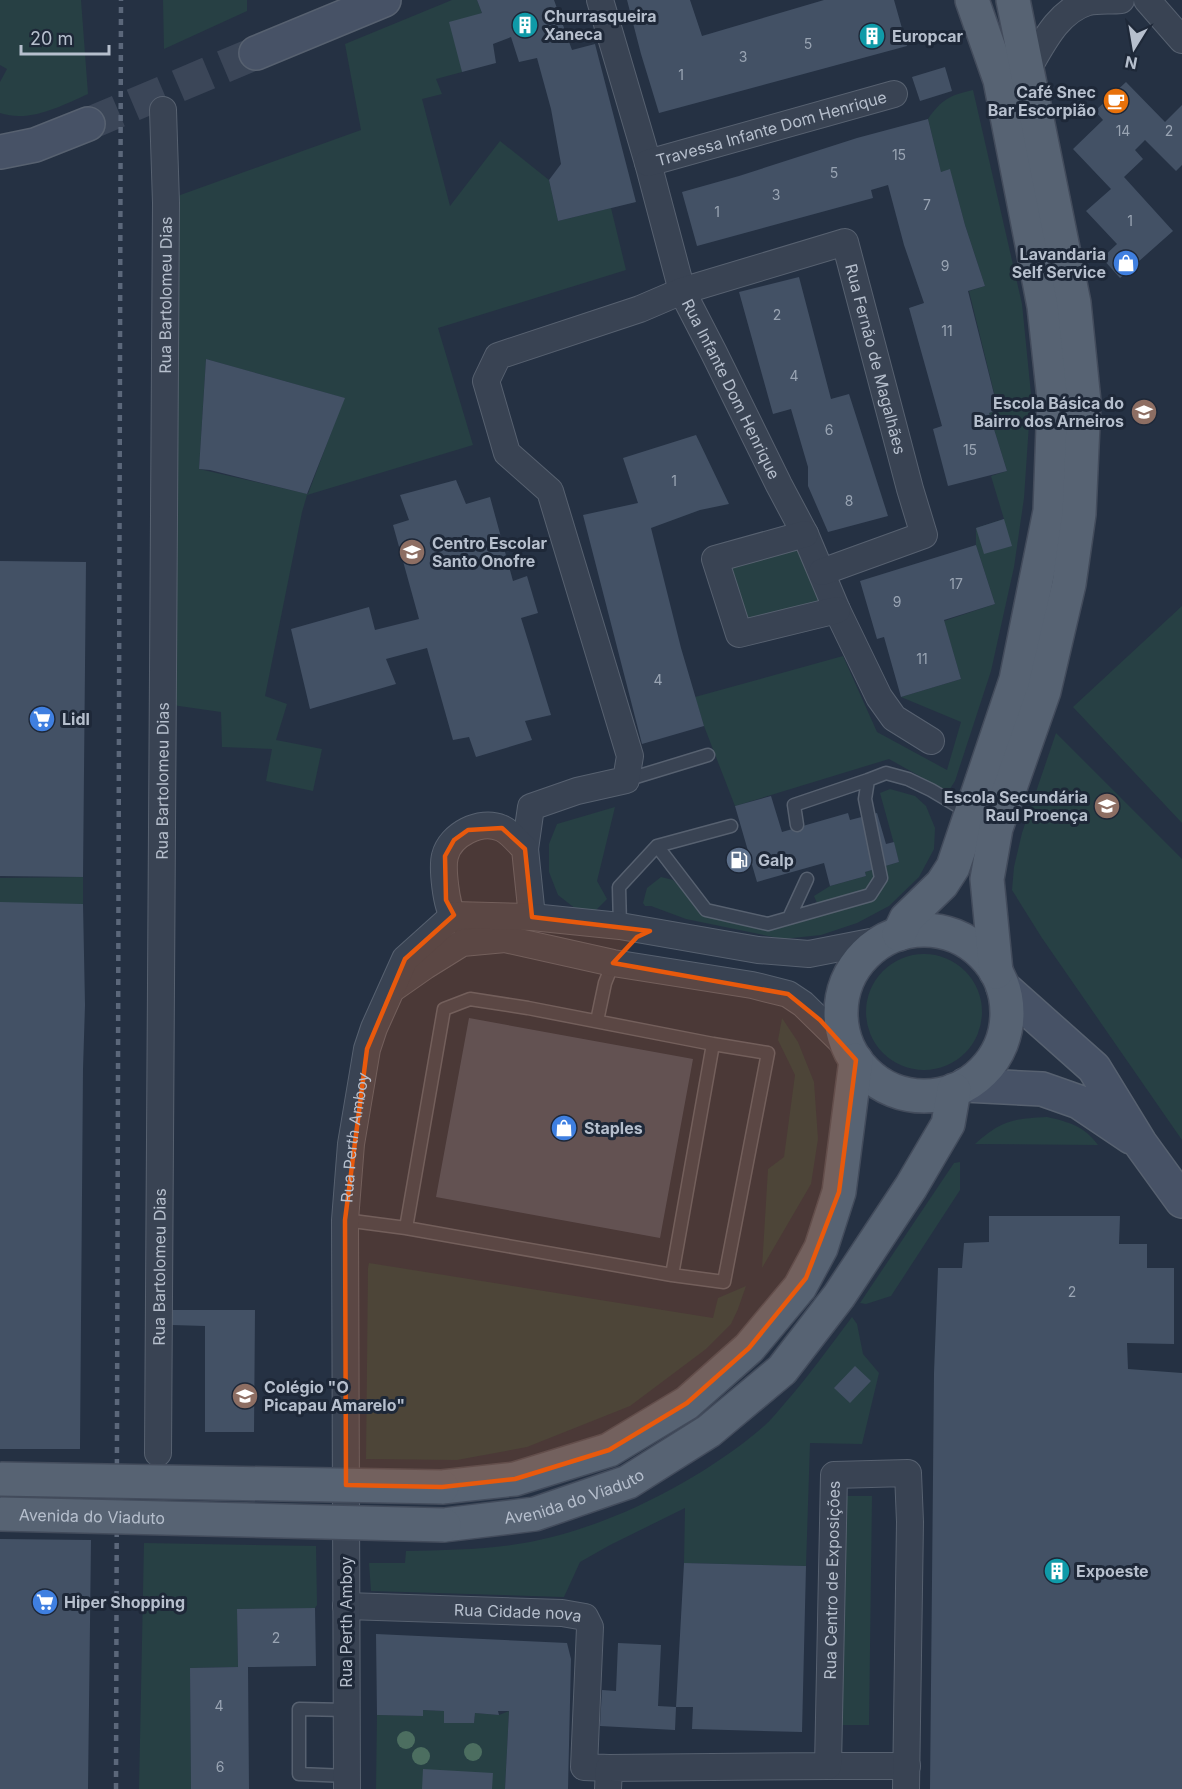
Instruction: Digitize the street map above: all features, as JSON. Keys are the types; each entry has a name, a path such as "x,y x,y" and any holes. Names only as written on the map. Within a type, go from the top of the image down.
{"main road":[{"path":"256,53 384,0"},
{"path":"892,937 906,919 942,884 953,867 1016,680 1050,511 1054,399 1044,306 1000,80 972,0"},
{"path":"960,1088 979,1076 990,1064 999,1050 1004,1035 1007,1002 1000,980 987,879 996,828 1044,691 1069,584 1079,514 1084,402 1074,303 1013,0"},
{"path":"8,155 88,124"},
{"path":"1140,1143 1079,1102 1042,1089 960,1088 927,1096 900,1092 875,1080 853,1055 844,1035 841,1019 842,1003 852,972 873,948 892,937 915,931 931,931 954,936 975,948 987,959 1000,980 1094,1068 1140,1143 1182,1201"},
{"name":"Avenida do Viaduto","path":"0,1479 442,1487 515,1479 609,1450 687,1402 749,1348 800,1287 821,1248 839,1192 853,1055"},
{"name":"Avenida do Viaduto","path":"0,1514 444,1525 535,1514 628,1482 709,1431 782,1370 839,1296 911,1187 948,1124 960,1088"}],"street":[{"name":"Rua Infante Dom Henrique","path":"600,0 648,163 682,291 805,534 837,610 879,697 894,718 931,741"},
{"path":"1026,72 1053,27 1070,12 1088,2 1120,0"},
{"path":"1149,0 1182,9"},
{"path":"1149,0 1182,40"},
{"name":"Travessa Infante Dom Henrique","path":"648,163 894,94"},
{"name":"Rua Bartolomeu Dias","path":"158,1453 166,215 162,110"},
{"name":"Rua Fernão de Magalhães","path":"682,291 845,242 924,535 822,572"},
{"path":"532,917 525,849 531,807 577,791 626,780 630,756 550,491 507,453 486,381 498,356 640,309 682,291"},
{"path":"805,534 716,559 739,634 837,610"},
{"path":"490,940 454,915 446,900 445,856 454,840 468,830 486,825 502,828 525,849"},
{"path":"454,915 532,917 620,926 758,950 809,954 892,937"},
{"name":"Rua Perth Amboy","path":"347,1782 345,1220 351,1144 367,1049 390,991 405,959 454,915"},
{"path":"613,963 638,937 650,931"},
{"path":"390,991 462,943 505,939 613,963 752,985 788,994 803,1004 853,1055"},
{"name":"Rua Centro de Exposições","path":"828,1766 834,1475 908,1473 910,1522 906,1777"},
{"name":"Rua Cidade nova","path":"346,1606 562,1612 585,1617 590,1626 584,1767 608,1779"},
{"path":"608,1779 828,1766 906,1777"}],"lane":[{"path":"626,780 708,755"},
{"path":"797,825 794,805 886,772 931,790 958,807 968,823"},
{"path":"657,846 706,910 768,924 870,896 881,878 865,799 868,780"},
{"path":"620,926 619,887 657,846 731,826"},
{"path":"789,918 807,879"},
{"path":"597,1021 605,983 613,963"},
{"path":"345,1220 406,1228 672,1275 724,1282 768,1053 470,999 444,1009 406,1228"},
{"path":"672,1275 713,1044"},
{"path":"347,1710 299,1709 299,1774 347,1782"}],"highlighted area":[{"path":"502,828 525,849 532,917 650,931 637,937 613,963 788,994 820,1020 856,1060 839,1192 806,1278 749,1348 687,1403 609,1450 515,1479 442,1487 346,1485 345,1220 367,1049 405,959 454,915 446,900 445,856 454,840 468,830"}],"green space":[{"path":"0,0 81,0 88,94 34,115 11,116 0,113 0,82 7,69 0,65"},
{"path":"163,0 247,0 247,11 164,49"},
{"path":"452,0 477,0 482,13 452,24 462,72 436,79 442,94 422,99 450,206 500,141 549,180 558,221 611,208 626,270 438,328 473,445 307,495 265,696 287,704 276,740 322,749 313,791 266,781 272,749 222,747 221,712 172,705 172,198 361,130 345,44","holes":["206,359 344,398 308,494 199,469"]},
{"path":"973,90 1022,304 1031,394 1024,498 1014,567 991,671 955,781 948,792 889,759 735,806 695,697 843,656 877,732 947,770 961,722 901,697 961,679 944,621 995,604 976,545 976,528 1004,519 991,476 1007,471 989,413 998,409 969,291 985,286 950,170 941,172 928,119 947,99"},
{"path":"805,534 837,610 739,634 715,559"},
{"path":"1182,606 1182,823 1073,707"},
{"path":"1056,733 1182,859 1182,1140 1042,938 1012,890 1014,867 1022,833"},
{"path":"890,789 915,796 926,806 935,828 934,849 919,877 889,906 857,923 821,935 783,939 686,919 651,906 645,906 643,903 647,888 661,877 673,880 706,912 750,922 821,912 814,896 830,886 866,876 865,872 899,862 880,793"},
{"path":"615,807 597,881 607,899 594,912 576,909 558,895 549,872 549,844 557,824"},
{"path":"83,877 83,904 0,903 0,878"},
{"path":"924,954 946,958 965,971 978,990 982,1012 978,1034 965,1053 946,1066 924,1070 902,1066 883,1053 870,1034 866,1012 870,990 883,971 902,958"},
{"path":"782,1018 798,1042 814,1082 818,1139 811,1184 762,1268 768,1169 784,1157 795,1075 778,1040"},
{"path":"1047,1117 1076,1126 1087,1133 1098,1145 975,1144 1000,1125 1008,1122"},
{"path":"960,1162 960,1190 891,1296 866,1304 860,1303 954,1163"},
{"path":"369,1263 713,1318 718,1298 746,1286 731,1324 706,1349 630,1406 527,1447 457,1460 366,1459"},
{"path":"852,1317 857,1324 863,1354 879,1373 862,1444 810,1443 806,1566 684,1563 685,1508 580,1562 564,1597 371,1591 369,1563 405,1563 406,1551 495,1547 555,1536 587,1527 619,1514 681,1484 738,1447 766,1424"},
{"path":"845,1496 872,1496 869,1725 842,1725"},
{"path":"144,1543 316,1546 317,1605 315,1608 237,1609 238,1667 190,1668 191,1789 139,1789"},
{"path":"423,1710 444,1711 461,1723 474,1723 475,1713 499,1715 509,1711 505,1789 376,1789 377,1715 423,1716"}],"building":[{"path":"477,0 554,0 572,50 595,44 636,202 558,221 549,180 561,164 551,109 537,58 519,62 511,37 493,44 496,63 462,72 449,22 482,13"},
{"path":"627,0 690,0 702,36 824,0 894,0 907,46 659,113"},
{"path":"945,67 952,91 920,101 912,77"},
{"path":"1126,82 1165,122 1182,105 1182,165 1176,171 1145,140 1135,150 1143,159 1124,177 1173,231 1120,278 1102,258 1117,244 1086,211 1111,189 1073,149 1103,120 1095,111"},
{"path":"928,119 941,172 950,169 985,286 968,291 998,410 989,413 1007,471 948,486 933,429 942,426 909,308 924,303 904,245 888,185 871,190 873,198 697,246 682,192 857,138"},
{"path":"799,277 831,399 849,394 888,516 828,532 808,486 808,467 791,409 773,414 739,292"},
{"path":"206,359 345,398 307,494 199,469"},
{"path":"696,435 729,504 700,510 651,528 681,648 704,726 642,744 583,515 638,503 623,458"},
{"path":"456,480 466,504 490,497 513,581 527,576 538,613 521,618 551,715 525,721 532,740 476,757 469,737 453,740 427,648 386,659 396,684 310,709 291,629 369,607 375,630 419,619 393,525 409,520 400,495"},
{"path":"1004,519 1012,546 984,554 976,528"},
{"path":"976,545 995,604 944,620 961,679 901,697 884,637 877,639 860,581"},
{"name":"Lidl","path":"0,561 86,562 83,877 0,876"},
{"path":"771,796 782,832 848,813 850,820 877,813 886,844 894,842 899,862 865,872 866,876 830,886 824,863 757,882 735,806"},
{"path":"0,902 83,904 85,1005 80,1449 0,1449"},
{"name":"Staples","path":"469,1018 693,1059 660,1238 436,1197"},
{"name":"Expoeste","path":"989,1216 1120,1216 1119,1244 1147,1244 1147,1268 1174,1268 1174,1344 1127,1343 1128,1369 1182,1373 1182,1789 930,1789 934,1373 938,1268 962,1268 964,1243 989,1242"},
{"path":"172,1310 255,1310 254,1432 205,1432 205,1326 172,1325"},
{"path":"855,1366 871,1381 850,1403 834,1388"},
{"name":"Hiper Shopping","path":"0,1539 91,1540 88,1789 0,1789"},
{"path":"684,1563 806,1566 802,1732 692,1729 693,1707 676,1707"},
{"path":"315,1608 316,1666 248,1667 249,1789 191,1789 190,1668 238,1667 237,1609"},
{"path":"376,1634 567,1643 571,1659 568,1789 505,1789 509,1711 498,1711 499,1715 475,1713 474,1723 444,1723 444,1711 423,1710 423,1716 377,1715"},
{"path":"618,1643 661,1645 658,1706 676,1707 675,1730 600,1726 602,1690 616,1691"},
{"path":"423,1769 493,1773 492,1789 422,1789"}],"tunnel":[{"path":"88,124 256,53"}],"railway":[{"path":"116,1789 121,0"}],"place":[{"name":"Churrasqueira Xaneca","path":"525,25"},
{"name":"Europcar","path":"872,36"},
{"name":"Café Snec Bar Escorpião","path":"1116,101"},
{"name":"Lavandaria Self Service","path":"1126,263"},
{"name":"Escola Básica do Bairro dos Arneiros","path":"1144,412"},
{"name":"Centro Escolar Santo Onofre","path":"412,552"},
{"name":"Lidl","path":"42,719"},
{"name":"Escola Secundária Raul Proença","path":"1107,806"},
{"name":"Galp","path":"739,860"},
{"name":"Staples","path":"564,1128"},
{"name":"Colégio \"O Picapau Amarelo\"","path":"245,1396"},
{"name":"Expoeste","path":"1057,1571"},
{"name":"Hiper Shopping","path":"45,1602"}]}
